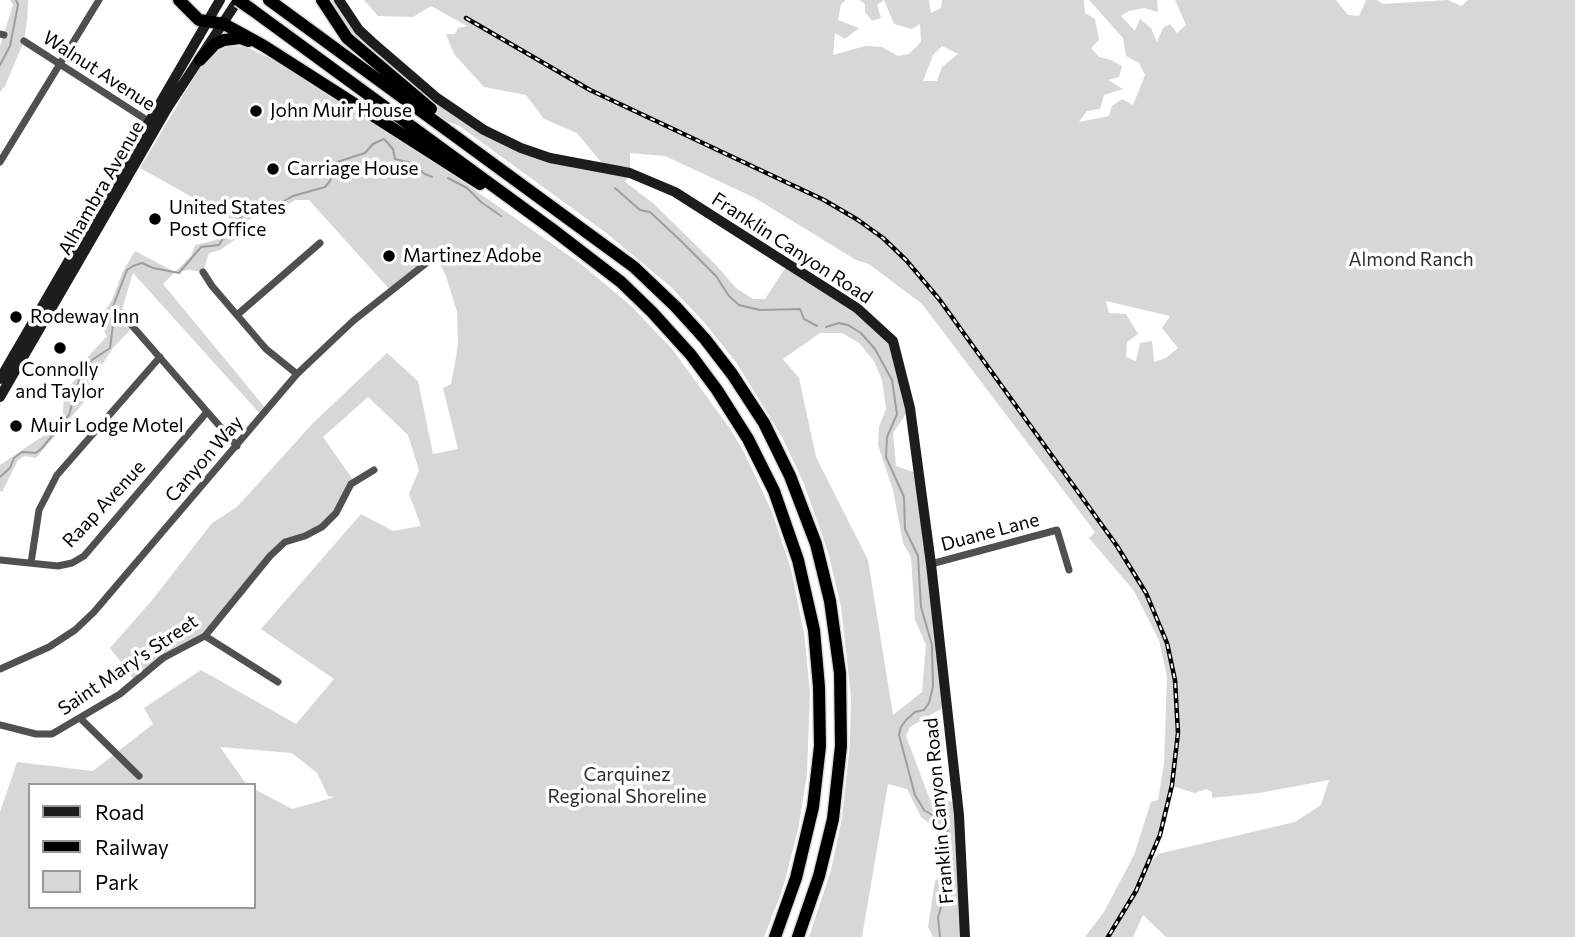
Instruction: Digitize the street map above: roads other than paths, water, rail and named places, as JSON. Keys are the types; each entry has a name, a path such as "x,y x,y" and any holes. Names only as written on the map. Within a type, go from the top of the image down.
{"highway":[{"path":"178,0 199,20 224,24 264,46 447,166 540,220"},
{"path":"238,0 540,220 631,292 667,328 704,372 737,420 762,465 794,545 806,587 816,645 820,746 815,793 796,878 775,937"},
{"path":"269,0 621,257 654,285 715,351 778,449 802,502 832,608 839,658 842,717 838,783 830,834 815,890 798,937"},
{"path":"322,0 347,38 492,162"},
{"path":"200,60 215,44 224,40 240,38 264,46"}],"street":[{"path":"0,162 100,0"},
{"name":"Alhambra Avenue","path":"0,397 220,0"},
{"name":"Alhambra Avenue","path":"0,379 153,124 200,60 238,0"},
{"name":"Franklin Canyon Road","path":"339,0 359,30 372,42 437,98 484,130 521,148 550,158 630,173 675,192 857,308 893,341 910,408 931,564 959,813 965,937"},
{"name":"Walnut Avenue","path":"24,41 153,124"},
{"path":"237,316 320,243"},
{"name":"Canyon Way","path":"0,669 49,647 75,630 94,612 297,374 353,321 429,261"},
{"path":"204,272 212,286 266,349 297,374"},
{"path":"121,313 237,446"},
{"path":"31,564 39,510 57,475 160,357"},
{"name":"Raap Avenue","path":"0,560 58,566 72,563 84,556 207,412"},
{"name":"Saint Mary's Street","path":"0,725 36,734 52,734 120,694 163,658 205,636 270,556 285,542 322,527 336,513 351,484 374,470"},
{"name":"Duane Lane","path":"931,564 1057,530 1069,570"},
{"path":"205,636 278,682"},
{"path":"80,718 139,776"}],"waterway":[{"path":"0,65 10,46 18,5 16,0"},
{"path":"0,477 22,452 36,453 42,448 69,415 81,373 92,360 110,348 113,325 110,314 127,270 142,263 179,273 201,247 219,245 243,215 260,206 275,206 293,196 325,187 330,181 334,163 365,153 373,144 384,139 393,149 395,159 411,163 432,177"},
{"path":"448,178 467,188 501,216"},
{"path":"615,188 640,210 650,212 680,240 716,276 729,296 739,305 760,310 800,309 804,319 817,326"},
{"path":"826,327 839,323 861,333 875,349 892,380 897,414 887,437 886,457 904,497 905,529 918,556 921,607 932,645 933,686 929,703 924,710 915,712 906,720 899,735 915,795 924,810 947,827 953,868 950,881 943,890 938,917 940,937"}],"railway":[{"path":"466,18 590,90 824,200 883,238 939,299 1117,546 1146,593 1167,643 1175,680 1178,733 1172,785 1160,835 1136,891 1108,937"}],"place":[{"name":"John Muir House","path":"256,111"},
{"name":"Carriage House","path":"273,169"},
{"name":"United States Post Office","path":"155,219"},
{"name":"Martinez Adobe","path":"389,256"},
{"name":"Rodeway Inn","path":"16,317"},
{"name":"Connolly and Taylor","path":"60,348"},
{"name":"Muir Lodge Motel","path":"16,426"}],"park label":[{"name":"Almond Ranch","path":"1411,260"},
{"name":"Carquinez Regional Shoreline","path":"627,786"}]}
